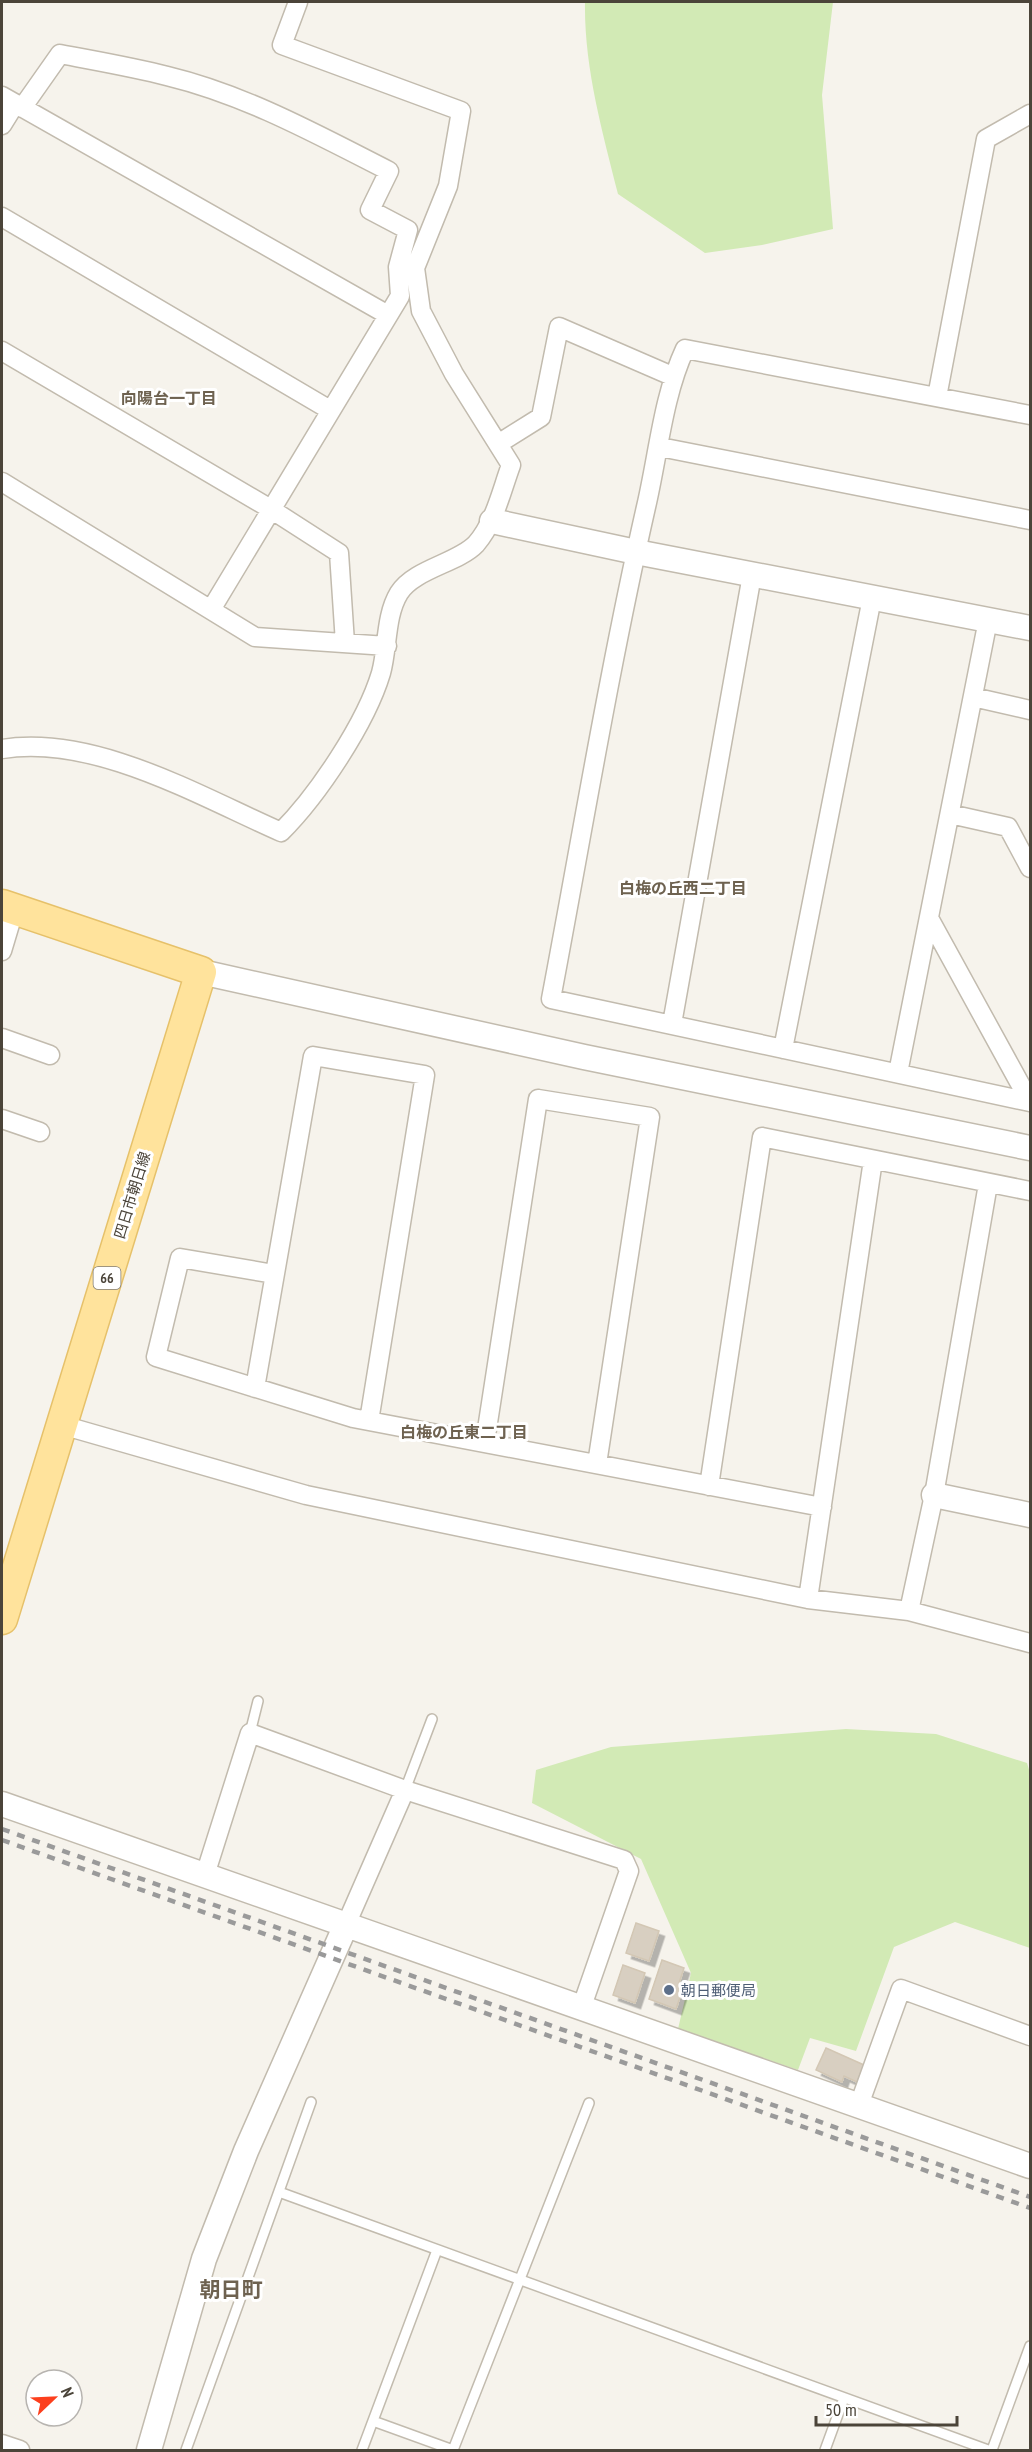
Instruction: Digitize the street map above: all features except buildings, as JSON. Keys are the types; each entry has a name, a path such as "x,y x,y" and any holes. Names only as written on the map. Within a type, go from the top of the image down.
{"main road":[{"path":"8,908 201,972"},
{"name":"四日市朝日線","path":"2,1619 201,972"}],"street":[{"path":"2,749 16,747 61,749 109,760 169,782 281,832 305,808 361,720 381,675 393,606 400,591 423,574 474,546 492,521 511,465 454,374 421,311 415,268 448,186 461,111 282,45 298,2"},
{"path":"2,125 13,103 60,54 169,76 221,93 277,114 389,171 370,210 408,230 398,267 400,296 269,508 212,608"},
{"path":"13,103 388,315"},
{"path":"937,398 986,139 1030,114"},
{"path":"2,217 330,410"},
{"path":"498,444 541,417 559,327 672,376"},
{"path":"1030,415 685,349 672,376 551,999 1030,1102"},
{"path":"2,351 269,508 339,553 345,643"},
{"path":"660,447 1030,520"},
{"path":"2,482 212,608 255,637 387,646"},
{"path":"492,521 636,552 1030,628"},
{"path":"672,1024 752,574"},
{"path":"783,1048 872,598"},
{"path":"898,1073 988,620"},
{"path":"973,697 1030,710"},
{"path":"950,814 1008,827 1030,868"},
{"path":"2,951 8,908"},
{"path":"929,918 1030,1102"},
{"path":"201,972 584,1057 1030,1148"},
{"path":"2,1038 50,1055"},
{"path":"255,1388 313,1056 424,1075 369,1421"},
{"path":"485,1442 538,1099 650,1117 597,1464"},
{"path":"2,1119 40,1132"},
{"path":"709,1486 762,1137 1030,1191"},
{"path":"808,1599 873,1160"},
{"path":"909,1611 934,1495 988,1184"},
{"path":"274,1274 180,1258 156,1357 369,1421 822,1506"},
{"path":"62,1425 306,1495 808,1599 909,1611 1030,1643"},
{"path":"934,1495 1030,1515"},
{"path":"204,1875 250,1733 405,1790 624,1860 629,1871 582,2006"},
{"path":"149,2451 204,2259 246,2151 405,1790"},
{"path":"2,1804 345,1927 582,2006 1030,2166"},
{"path":"859,2105 901,1989 1030,2036"},
{"path":"2,2444 20,2451"}],"lane":[{"path":"250,1733 258,1701"},
{"path":"405,1790 432,1719"},
{"path":"186,2451 311,2102"},
{"path":"373,2421 453,2451 589,2103"},
{"path":"279,2192 990,2451 1030,2346"},
{"path":"362,2451 437,2250"},
{"path":"825,2451 844,2398"}],"green space":[{"path":"585,2 833,2 822,95 833,229 762,245 705,253 618,194 591,74 585,26"},
{"path":"846,1729 936,1734 1027,1763 1030,1773 1030,1948 955,1922 894,1947 856,2051 810,2038 798,2070 678,2029 691,1973 641,1859 532,1803 536,1770 611,1747"}],"railway":[{"path":"2,1829 1030,2197"},
{"path":"2,1840 1030,2208"}],"place":[{"name":"朝日郵便局","path":"669,1990"}],"district":[{"name":"向陽台一丁目","path":"169,398"},
{"name":"白梅の丘西二丁目","path":"683,888"},
{"name":"白梅の丘東二丁目","path":"464,1432"},
{"name":"朝日町","path":"231,2289"}]}
